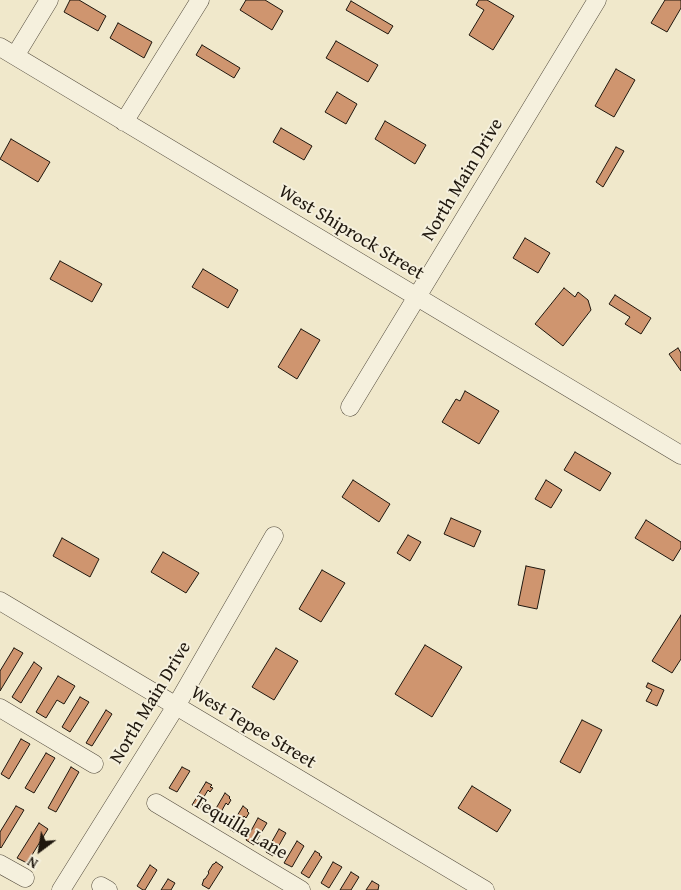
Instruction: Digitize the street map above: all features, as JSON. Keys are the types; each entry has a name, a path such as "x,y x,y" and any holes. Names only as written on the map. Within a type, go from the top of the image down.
{"street":[{"path":"15,56 49,0"},
{"path":"124,122 200,0"},
{"name":"North Main Drive","path":"350,407 597,0"},
{"name":"West Shiprock Street","path":"0,47 681,455"},
{"name":"North Main Drive","path":"61,890 176,706 274,536"},
{"name":"West Tepee Street","path":"0,601 484,890"},
{"path":"0,708 94,764"},
{"name":"Tequilla Lane","path":"156,803 301,890"},
{"path":"0,864 25,878"}],"building":[{"path":"70,0 79,0 106,16 98,31 64,12"},
{"path":"246,0 265,0 283,11 272,30 240,10"},
{"path":"479,0 487,0 514,16 493,50 469,35 484,10 476,5"},
{"path":"665,0 681,0 681,8 667,32 651,23"},
{"path":"351,1 393,26 388,34 346,10"},
{"path":"118,23 152,42 144,58 110,38"},
{"path":"336,41 378,65 368,82 326,58"},
{"path":"202,45 240,68 234,78 196,55"},
{"path":"616,69 635,80 614,117 595,106"},
{"path":"337,92 357,104 346,124 325,112"},
{"path":"385,121 426,145 415,164 375,139"},
{"path":"281,128 312,146 304,160 273,142"},
{"path":"11,139 50,162 38,182 0,159"},
{"path":"616,147 624,151 603,187 596,182"},
{"path":"525,238 550,253 538,273 513,258"},
{"path":"60,261 102,284 92,302 50,279"},
{"path":"203,269 238,290 228,308 192,287"},
{"path":"564,288 575,297 578,292 588,300 591,310 563,346 535,324"},
{"path":"615,295 651,318 641,334 625,324 630,317 609,304"},
{"path":"301,329 320,340 297,379 278,367"},
{"path":"678,348 681,353 681,371 669,354"},
{"path":"465,391 499,411 479,444 442,422 456,399 460,401"},
{"path":"575,452 611,473 600,491 564,470"},
{"path":"353,480 390,504 379,522 342,497"},
{"path":"546,480 562,490 551,508 535,499"},
{"path":"451,518 481,531 474,547 444,534"},
{"path":"646,520 681,542 681,548 673,561 635,538"},
{"path":"408,535 421,542 410,561 397,553"},
{"path":"62,538 99,559 90,577 53,556"},
{"path":"163,552 199,573 186,593 151,572"},
{"path":"526,566 545,570 537,609 518,605"},
{"path":"322,570 345,583 321,622 299,609"},
{"path":"681,615 681,659 672,673 652,661"},
{"path":"425,645 462,667 432,717 395,694"},
{"path":"14,648 23,653 0,691 0,671"},
{"path":"276,648 298,661 274,700 252,687"},
{"path":"34,662 42,668 21,703 12,697"},
{"path":"58,676 75,686 64,704 57,700 46,718 36,712"},
{"path":"648,683 664,690 657,706 646,701 652,690 646,687"},
{"path":"80,697 89,702 70,732 62,727"},
{"path":"106,710 112,714 92,746 86,743"},
{"path":"582,720 602,730 580,773 560,762"},
{"path":"21,739 30,744 9,779 1,774"},
{"path":"46,753 55,758 34,793 25,788"},
{"path":"71,767 79,772 56,812 48,808"},
{"path":"182,767 190,771 177,792 169,788"},
{"path":"206,782 212,785 210,787 213,788 210,792 208,790 200,808 198,806 197,808 192,805"},
{"path":"472,786 511,810 497,832 458,808"},
{"path":"225,793 231,800 228,805 226,803 219,820 216,820 211,817"},
{"path":"16,806 24,810 1,848 0,832"},
{"path":"243,806 249,813 246,818 244,816 237,832 234,832 229,829"},
{"path":"258,818 267,823 254,845 246,840"},
{"path":"39,823 48,829 27,863 17,858"},
{"path":"279,829 286,833 273,856 266,852"},
{"path":"297,841 304,846 292,867 284,863"},
{"path":"315,851 322,857 309,878 301,873"},
{"path":"216,862 223,867 209,889 202,885 208,872"},
{"path":"333,862 342,867 329,888 321,883"},
{"path":"150,865 157,870 145,890 143,890 137,886"},
{"path":"351,872 359,877 351,890 340,890"},
{"path":"168,879 175,883 171,890 161,890"},
{"path":"372,881 379,885 378,890 366,890"}]}
